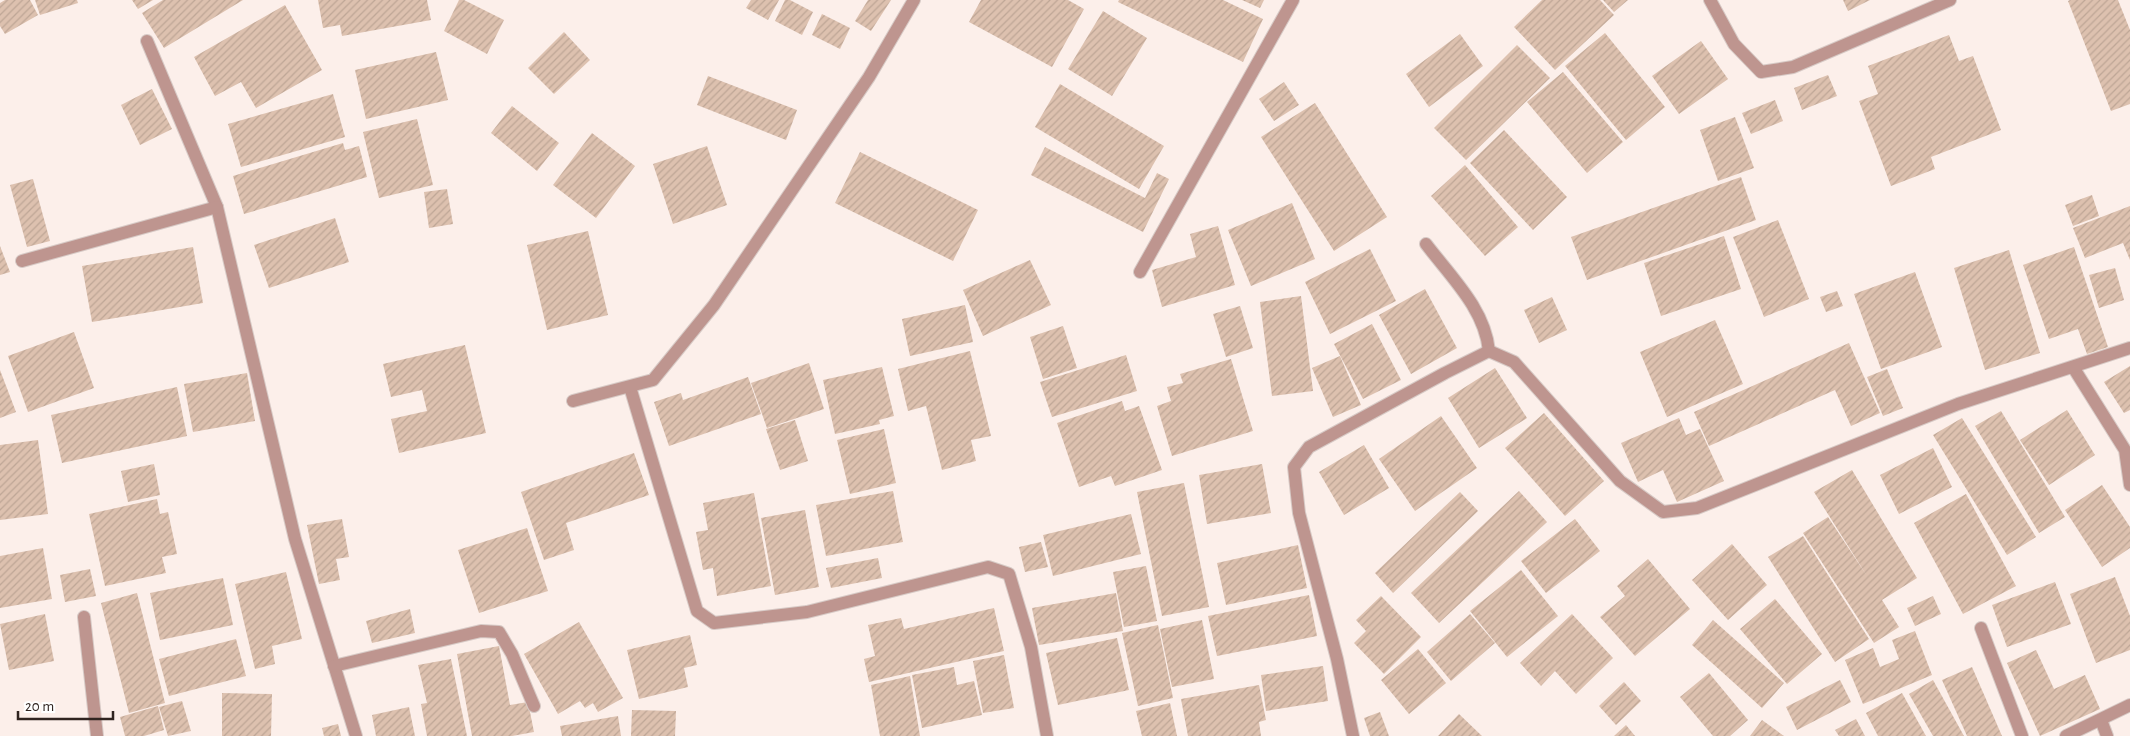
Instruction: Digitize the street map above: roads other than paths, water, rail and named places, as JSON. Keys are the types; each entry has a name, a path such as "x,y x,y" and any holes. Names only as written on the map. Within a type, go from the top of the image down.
{"street":[{"path":"573,401 653,380 714,305 869,77 914,0"},
{"path":"1140,272 1293,0"},
{"path":"1710,0 1734,44 1761,72 1793,67 1950,0"},
{"path":"147,41 218,207 295,539 356,736"},
{"path":"22,261 218,207"},
{"path":"1426,244 1479,314 1488,334 1489,351"},
{"path":"1353,736 1337,659 1299,513 1294,466 1309,447 1445,372 1489,351 1514,362 1620,481 1663,512 1698,508 1958,404 2130,348"},
{"path":"2073,367 2125,450 2130,484"},
{"path":"630,387 697,611 714,623 807,612 988,566 1009,574 1031,647 1046,736"},
{"path":"84,617 97,736"},
{"path":"1981,628 2022,736"},
{"path":"334,666 481,631 499,632 512,654 534,706"},
{"path":"2066,736 2130,705"},
{"path":"2101,720 2106,736"}]}
